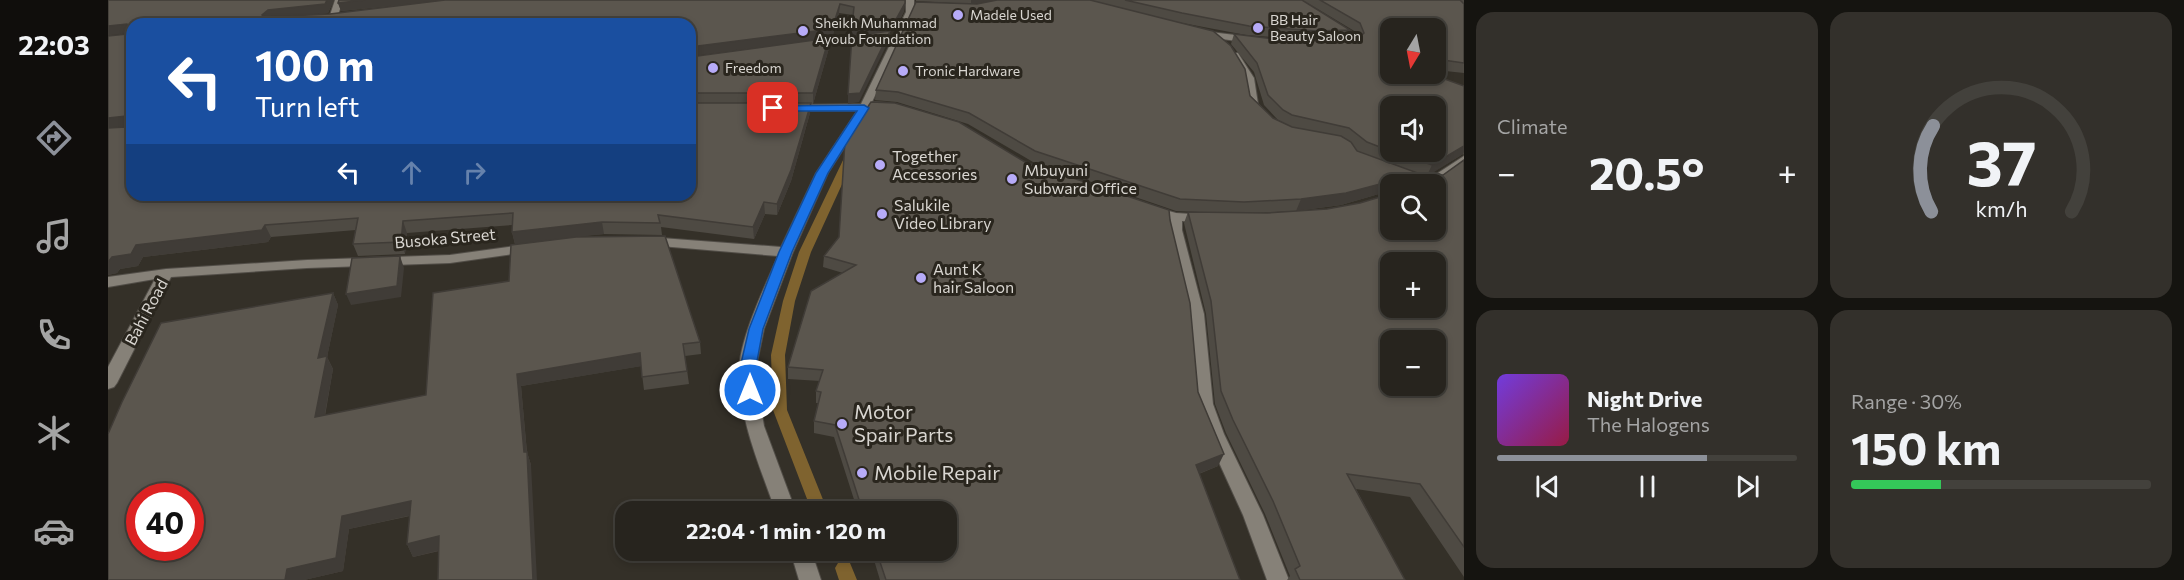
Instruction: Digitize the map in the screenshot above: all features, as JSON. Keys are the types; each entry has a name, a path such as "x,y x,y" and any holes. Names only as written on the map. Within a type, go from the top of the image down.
{"street":[{"path":"339,0 333,18 344,16"},
{"path":"782,501 755,426 747,372 756,329 786,252 822,173 864,108 913,4"},
{"path":"1189,31 1267,42"},
{"path":"794,47 898,34"},
{"path":"1212,36 1224,43 1245,69 1254,105 1270,121"},
{"path":"783,108 864,108 876,105 896,107"},
{"path":"1439,174 1464,160"},
{"path":"1141,207 1175,217 1218,219"},
{"path":"1175,217 1178,240 1196,314 1204,404 1215,434 1253,515 1278,580"},
{"path":"630,240 683,242 786,252"},
{"name":"Busoka Street","path":"108,282 166,273 308,264 450,259 547,246"},
{"name":"Bahi Road","path":"108,383 166,273"},
{"path":"804,561 810,580"}],"building":[{"path":"108,0 327,0 325,4 268,10 262,15 265,17 330,14 445,0 905,0 895,21 852,26 854,7 840,4 832,29 696,46 696,18 126,18 126,24 108,26"},
{"path":"339,0 365,0 338,3"},
{"path":"997,0 1090,0 1213,31 1231,46 1245,69 1250,96 1273,118 1292,127 1341,136 1351,142 1357,151 1380,159 1380,162 1387,162 1420,174 1380,174 1380,184 1346,193 1301,199 1244,202 1180,199 1035,151 969,113 898,92 876,90 916,2 977,4"},
{"path":"1125,0 1302,0 1350,30 1317,31 1249,26"},
{"path":"1320,0 1460,0 1464,4 1464,63 1446,60 1446,18 1380,18 1380,84 1446,84 1446,79 1464,86 1464,146 1446,157 1446,96 1380,96 1380,147 1367,142 1349,128 1292,115 1283,110 1268,95 1257,63 1234,34 1275,39 1357,39 1364,33 1360,23"},
{"path":"890,31 860,93 848,94 852,36"},
{"path":"126,34 126,116 108,118 108,36"},
{"path":"829,38 813,93 696,93 696,56"},
{"path":"871,102 895,103 959,122 1025,162 1169,210 1190,303 1198,392 1224,454 1196,465 1240,580 886,580 880,561 957,561 957,501 859,501 835,425 814,421 821,392 816,391 823,370 788,367 811,291 856,265 824,256 839,237 845,141"},
{"path":"696,103 811,103 791,170 777,204 764,202 753,227 658,215 660,223 602,222 512,232 513,213 403,221 401,242 353,244 358,218 265,225 262,230 136,245 131,254 112,257 108,262 108,128 126,127 126,201 696,201"},
{"path":"1464,160 1464,547 1420,484 1347,474 1405,580 1300,580 1295,569 1300,566 1273,501 1221,391 1211,301 1188,212 1267,213 1327,209 1380,197 1380,240 1446,240 1444,174"},
{"path":"665,236 700,342 683,344 687,371 642,377 640,353 517,374 524,452 527,452 533,580 438,580 439,536 407,544 411,501 342,516 336,558 287,569 285,580 108,580 108,434 161,323 333,293 318,358 327,356 315,417 426,395 433,293 509,281 511,245 576,237"},
{"path":"400,256 397,286 346,294 352,258"}],"waterway":[{"path":"816,501 780,410 778,355 789,301 805,252 850,156"},
{"path":"844,568 848,580"}],"place":[{"name":"Madele Used","path":"958,15"},
{"name":"BB Hair Beauty Saloon","path":"1258,28"},
{"name":"Sheikh Muhammad Ayoub Foundation","path":"803,31"},
{"name":"Freedom","path":"713,68"},
{"name":"Tronic Hardware","path":"903,71"},
{"name":"Together Accessories","path":"880,165"},
{"name":"Mbuyuni Subward Office","path":"1012,179"},
{"name":"Salukile Video Library","path":"882,214"},
{"name":"Aunt K hair Saloon","path":"921,278"},
{"name":"Motor Spair Parts","path":"842,424"},
{"name":"Mobile Repair","path":"862,473"}],"route":[{"path":"750,390 747,372 756,329 786,252 822,173 864,108 773,108"}]}
